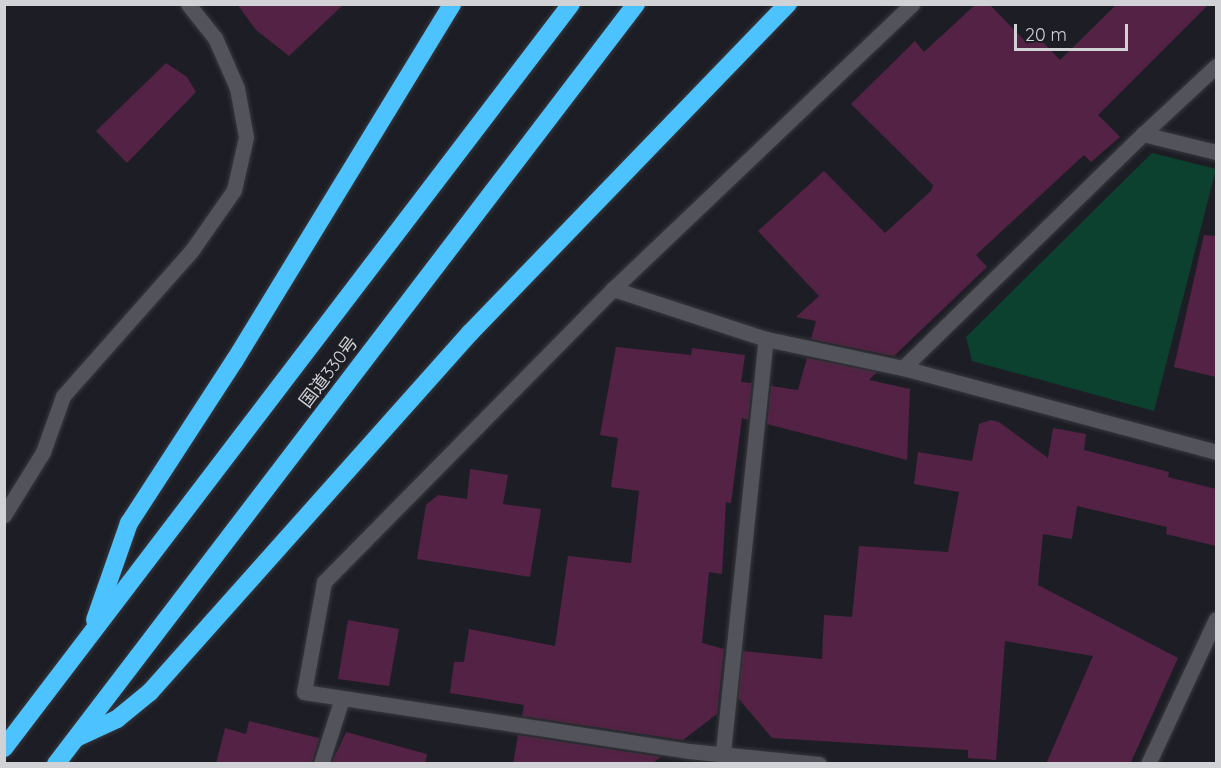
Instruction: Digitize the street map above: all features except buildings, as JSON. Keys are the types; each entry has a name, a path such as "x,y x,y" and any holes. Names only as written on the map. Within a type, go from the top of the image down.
{"highway":[{"path":"90,636 129,523 235,360 452,4"},
{"name":"国道330号","path":"4,748 571,4"},
{"name":"国道330号","path":"56,764 636,4"},
{"path":"78,737 117,719 150,692 470,333 788,4"}],"street":[{"path":"4,515 43,452 63,396 192,250 234,190 246,137 237,88 215,38 188,4"},
{"path":"819,764 723,752 685,757 304,692 324,582 613,289 912,4"},
{"path":"903,368 1216,66"},
{"path":"1143,134 1216,152"},
{"path":"613,289 766,339 903,368 1216,452"},
{"path":"723,752 766,339"},
{"path":"1148,764 1216,619"},
{"path":"321,764 342,698"}],"green space":[{"path":"1152,153 1216,169 1154,411 972,361 966,337"}]}
